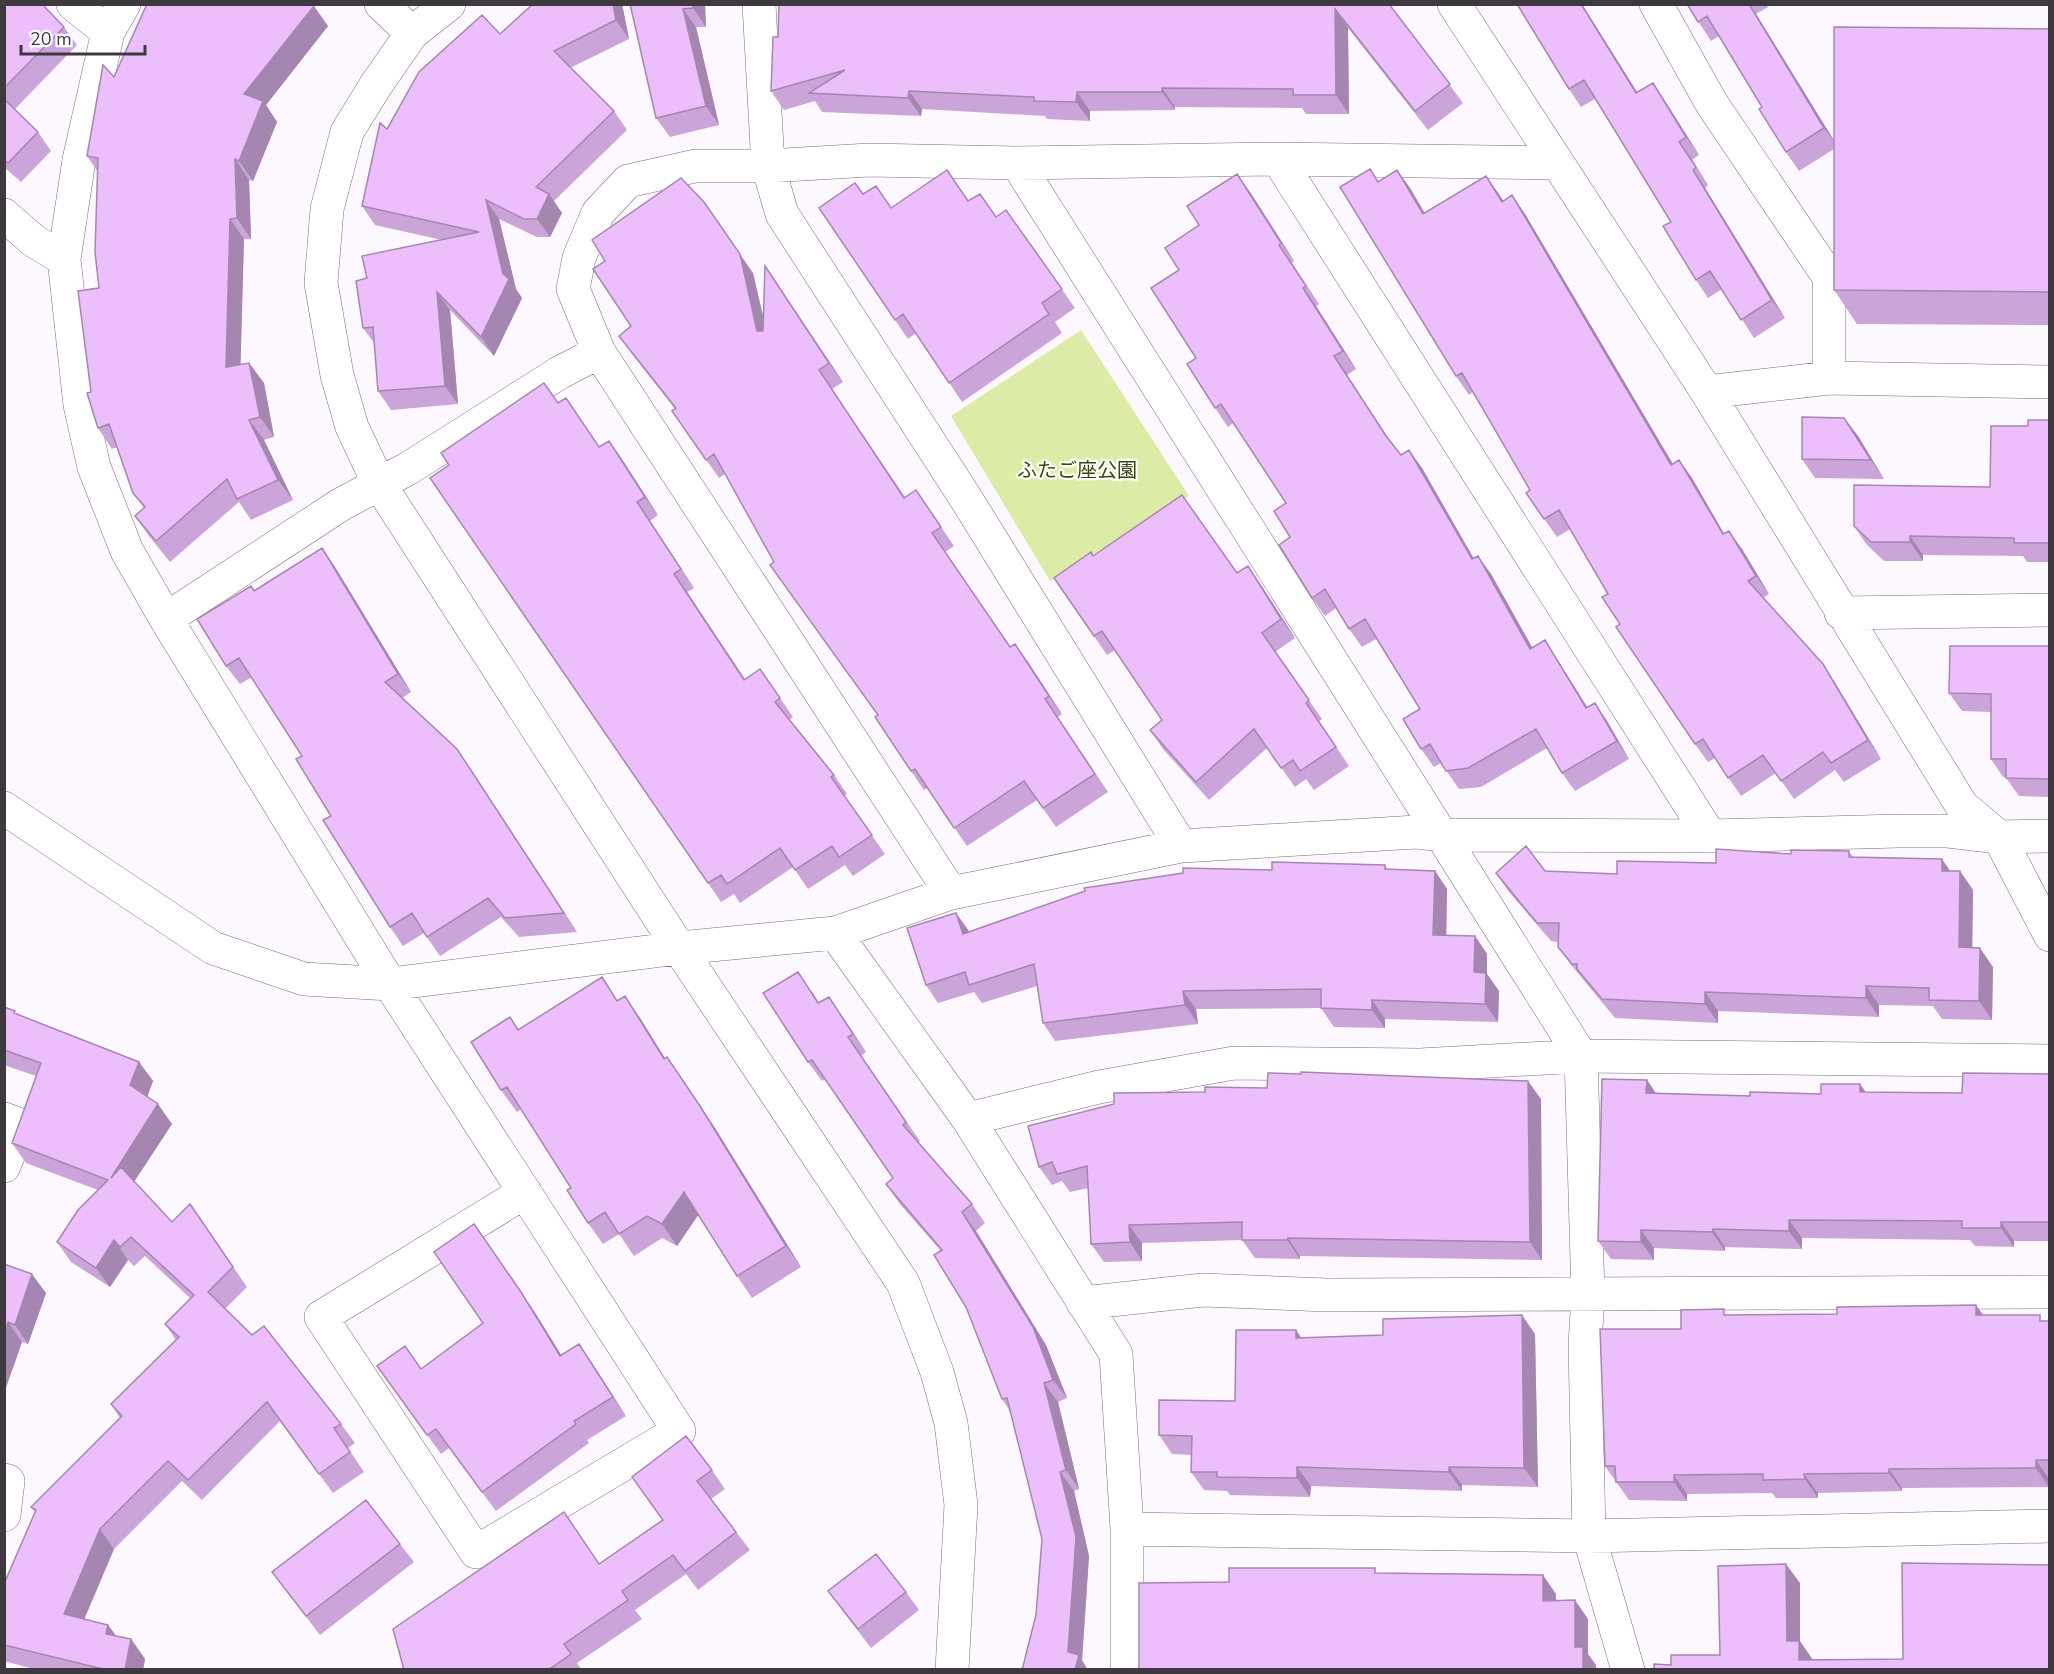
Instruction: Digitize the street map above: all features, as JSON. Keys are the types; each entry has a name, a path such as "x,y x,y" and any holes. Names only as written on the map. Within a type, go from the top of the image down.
{"street":[{"path":"74,4 116,18 79,160 64,259 80,405 94,467 128,551 165,619 390,984 525,1192 679,1431 477,1552 321,1317 525,1192"},
{"path":"381,4 412,33"},
{"path":"448,4 412,33 347,132 327,209 321,283 337,375 352,427 378,482 680,948 903,1283 937,1372 951,1423 961,1505 952,1670"},
{"path":"759,4 768,166 782,214 965,497 1181,846"},
{"path":"1454,4 1707,392 1962,806 1999,837 2049,935"},
{"path":"1656,4 1712,104 1829,277 1829,378"},
{"path":"951,892 599,352 573,289 579,258 598,213 628,181 695,166 768,166 869,160 1017,163 1278,159 1557,163"},
{"path":"1278,159 1710,836"},
{"path":"1017,163 1581,1056 1588,1295 1585,1345 1589,1536 1628,1670"},
{"path":"4,215 34,241 64,259"},
{"path":"165,619 378,482 409,468 559,373 599,352"},
{"path":"1707,392 1829,378 2049,382"},
{"path":"1841,612 2049,610"},
{"path":"4,786 4,808 213,948 304,979 390,984 680,948 835,933 951,892 1181,846 1405,832 1443,835 1710,836 1948,831 1999,837 2049,836"},
{"path":"835,933 968,1119 1116,1354 1127,1529 1127,1670"},
{"path":"968,1119 1099,1086 1234,1063 1420,1065 1581,1056 2049,1061"},
{"path":"4,1119 20,1125 4,1166"},
{"path":"1083,1303 1203,1290 1327,1295 2049,1292"},
{"path":"4,1480 9,1481 4,1515"},
{"path":"1127,1529 1589,1536 2049,1526"}],"green space":[{"name":"ふたご座公園","path":"1081,330 1189,496 1050,581 951,416"}],"building":[{"path":"4,4 42,4 64,27 4,88"},
{"path":"147,4 313,4 314,6 244,94 263,101 239,161 235,159 237,218 230,219 226,367 249,363 260,417 249,420 278,480 237,499 227,479 156,541 135,516 145,507 133,493 109,424 98,428 87,393 91,392 78,291 99,288 95,252 98,158 87,156 103,65 114,77"},
{"path":"533,4 613,4 616,20 554,51 614,111 536,187 549,194 537,219 524,219 486,200 503,274 509,279 481,337 437,292 445,386 378,391 373,327 363,328 356,281 367,278 362,256 479,232 362,206 380,123 387,129 419,72 482,15 500,34"},
{"path":"630,4 693,4 693,8 683,9 706,106 656,118"},
{"path":"779,4 1389,4 1450,84 1415,111 1335,9 1336,95 1293,95 1293,89 1162,88 1162,92 1077,92 1076,102 1034,101 1034,97 909,91 908,98 809,93 845,70 771,91 773,37 778,37"},
{"path":"1517,4 1581,4 1636,93 1653,83 1686,137 1679,142 1696,167 1693,170 1772,300 1741,320 1710,271 1696,280 1663,226 1671,222 1584,80 1569,89"},
{"path":"1687,4 1749,4 1824,128 1786,152 1759,109 1762,107 1707,16 1698,22"},
{"path":"1834,27 2049,29 2049,292 1834,290"},
{"path":"4,99 38,132 8,163 4,160"},
{"path":"1370,169 1378,182 1397,170 1423,214 1486,176 1502,202 1512,195 1671,465 1679,460 1723,534 1729,531 1756,576 1748,581 1823,664 1868,740 1831,763 1823,752 1781,781 1763,755 1728,778 1703,739 1695,744 1616,627 1620,624 1602,597 1608,594 1559,510 1544,519 1526,493 1530,490 1462,373 1456,376 1340,187"},
{"path":"947,170 968,201 980,194 996,217 1006,210 1062,289 1042,303 1049,314 949,383 903,314 895,320 819,208 855,183 863,194 876,186 891,208"},
{"path":"1237,174 1281,243 1279,245 1306,286 1303,288 1343,351 1334,356 1386,436 1401,455 1409,450 1472,559 1478,556 1530,649 1545,640 1586,708 1595,703 1617,741 1562,773 1536,729 1468,768 1446,771 1430,744 1421,749 1403,719 1420,709 1365,619 1349,629 1325,589 1312,598 1279,545 1290,537 1274,511 1286,503 1221,404 1215,408 1187,364 1196,358 1151,288 1179,270 1165,248 1199,225 1187,206"},
{"path":"681,178 704,202 740,254 757,331 763,331 765,266 829,363 819,370 904,498 916,490 941,527 932,533 1010,647 1015,644 1049,696 1045,699 1095,774 1043,808 1024,781 954,828 915,769 911,771 875,717 878,715 770,565 774,562 714,454 706,460 672,411 676,408 619,336 631,326 593,269 605,261 592,240"},
{"path":"544,383 558,403 566,398 599,447 609,441 645,497 637,502 681,569 674,574 744,680 760,669 780,698 775,702 834,775 831,777 872,835 839,857 832,846 795,870 780,848 727,884 721,875 708,883 430,478 449,465 441,453"},
{"path":"1802,417 1844,418 1871,460 1802,459"},
{"path":"2028,420 2049,420 2049,543 2014,543 2014,538 1910,536 1910,542 1871,542 1854,526 1854,485 1990,487 1991,426 2028,426"},
{"path":"1182,495 1237,573 1248,566 1281,619 1262,633 1309,700 1306,703 1336,747 1300,771 1293,760 1281,768 1254,729 1196,782 1150,730 1162,720 1102,631 1094,636 1054,578 1091,552 1093,556"},
{"path":"322,548 398,674 385,682 457,749 564,913 505,918 488,898 427,937 412,913 390,927 323,820 331,816 296,759 302,756 239,658 226,666 197,619 251,586 254,591"},
{"path":"1950,646 2049,646 2049,779 2006,778 2006,759 1991,759 1991,694 1949,693"},
{"path":"1526,846 1545,871 1617,874 1617,861 1716,863 1716,849 1791,854 1791,850 1849,851 1849,857 1942,859 1942,871 1960,871 1959,947 1980,948 1979,1001 1929,1000 1929,988 1866,986 1866,998 1705,992 1705,1004 1602,999 1577,969 1577,964 1572,964 1558,947 1559,923 1537,923 1496,873"},
{"path":"1272,862 1385,865 1385,869 1435,871 1433,935 1475,936 1474,972 1486,973 1485,1004 1372,1000 1372,1010 1321,1008 1321,989 1183,991 1185,1005 1043,1023 1034,964 969,985 965,972 926,985 907,928 956,913 963,934 1085,891 1084,888 1183,873 1183,868 1272,870"},
{"path":"798,972 818,1003 829,997 853,1034 848,1037 906,1122 903,1125 972,1204 962,1212 1033,1327 1053,1380 1044,1383 1066,1470 1060,1472 1076,1537 1068,1652 1079,1655 1075,1670 1022,1670 1036,1615 1042,1539 1007,1398 1002,1399 966,1307 934,1255 942,1250 886,1184 893,1178 812,1060 808,1062 763,993"},
{"path":"602,977 617,1001 625,996 664,1059 667,1057 700,1106 786,1246 737,1276 684,1192 662,1224 647,1216 619,1234 605,1212 588,1223 567,1190 571,1188 507,1087 501,1090 471,1042 510,1017 518,1030"},
{"path":"4,1007 139,1062 130,1085 158,1104 111,1178 121,1167 172,1222 190,1204 233,1267 208,1292 252,1335 264,1326 341,1424 334,1428 350,1452 319,1474 267,1402 188,1480 168,1461 100,1529 64,1614 108,1625 106,1634 131,1639 125,1670 107,1670 4,1645 4,1584 36,1510 31,1507 122,1416 111,1404 179,1337 165,1324 194,1295 131,1237 120,1247 114,1240 96,1268 57,1242 78,1210 108,1180 12,1143 41,1063 4,1050"},
{"path":"1301,1072 1528,1081 1530,1242 1288,1238 1287,1240 1242,1240 1242,1222 1129,1225 1130,1242 1091,1244 1087,1166 1057,1174 1052,1162 1039,1167 1028,1126 1114,1104 1114,1093 1205,1092 1205,1087 1267,1088 1268,1073 1301,1074"},
{"path":"1963,1073 2049,1074 2049,1222 2001,1222 2001,1228 1962,1228 1962,1221 1789,1220 1789,1231 1641,1230 1641,1242 1598,1241 1602,1079 1647,1080 1646,1093 1750,1096 1750,1092 1821,1094 1821,1084 1860,1084 1860,1092 1962,1093"},
{"path":"474,1224 521,1292 560,1356 579,1344 613,1397 574,1421 576,1424 482,1492 436,1429 427,1435 377,1366 405,1346 421,1369 483,1323 434,1252"},
{"path":"4,1264 32,1274 15,1325 8,1322 4,1334"},
{"path":"1976,1305 1976,1315 2040,1315 2040,1321 2049,1321 2049,1460 2036,1460 2036,1468 1889,1469 1889,1473 1804,1474 1805,1479 1763,1480 1763,1474 1674,1475 1674,1482 1616,1482 1615,1466 1605,1466 1600,1329 1681,1329 1681,1310 1724,1309 1724,1315 1837,1314 1837,1307"},
{"path":"1522,1315 1524,1468 1449,1467 1449,1472 1297,1467 1297,1478 1217,1477 1217,1472 1191,1472 1192,1436 1159,1435 1159,1400 1235,1401 1236,1330 1296,1330 1296,1338 1383,1335 1383,1319"},
{"path":"686,1436 712,1470 697,1481 736,1532 685,1571 673,1555 622,1591 628,1600 564,1644 571,1654 548,1670 404,1670 393,1629 564,1512 599,1564 663,1520 632,1477"},
{"path":"366,1500 400,1544 306,1616 272,1572"},
{"path":"876,1554 906,1592 858,1629 828,1591"},
{"path":"1902,1563 2049,1565 2049,1670 1654,1670 1654,1664 1671,1665 1671,1655 1720,1655 1718,1566 1786,1564 1787,1641 1799,1641 1799,1660 1903,1659"},
{"path":"1229,1568 1375,1568 1375,1573 1543,1575 1543,1601 1575,1600 1575,1647 1583,1647 1583,1670 1139,1670 1139,1583 1229,1582"}]}
